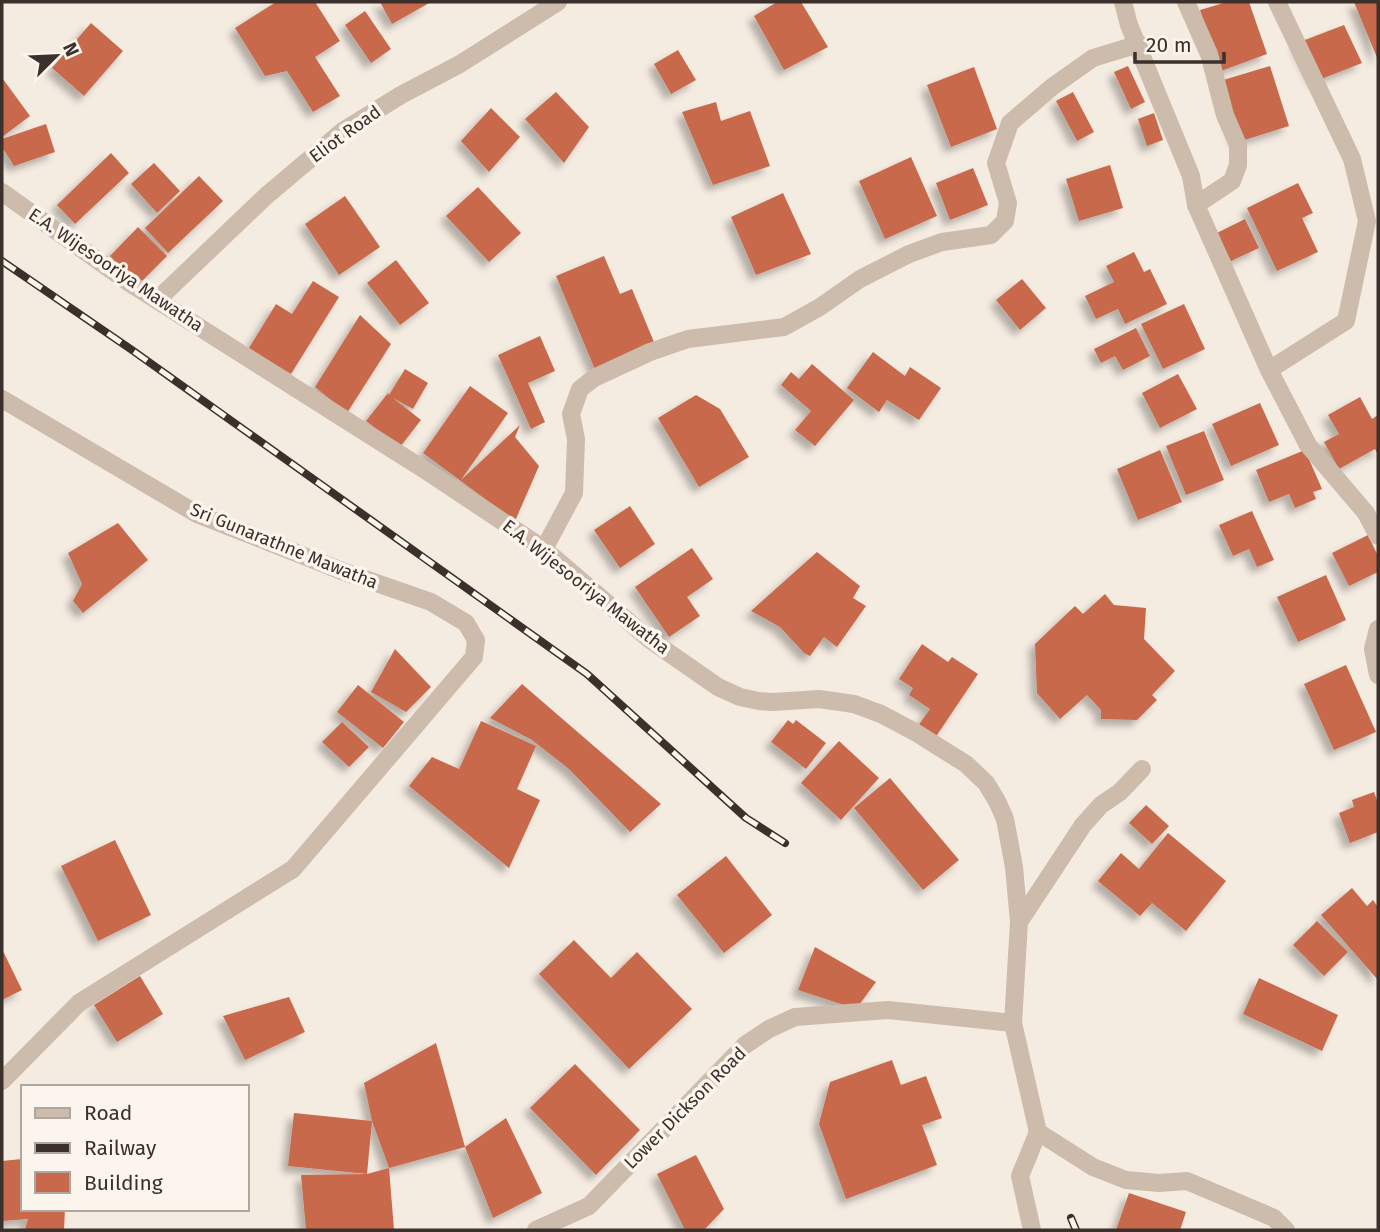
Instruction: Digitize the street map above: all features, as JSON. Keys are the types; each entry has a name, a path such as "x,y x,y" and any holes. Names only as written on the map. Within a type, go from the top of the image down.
{"street":[{"name":"Eliot Road","path":"157,300 266,196 343,131 401,95 460,64 558,2"},
{"path":"1123,2 1129,24 1191,176 1196,205 1269,370 1308,445 1366,513 1378,536"},
{"path":"1186,2 1209,54 1225,116 1238,145 1238,165 1232,181 1196,205"},
{"path":"1269,370 1346,321 1367,221 1352,159 1277,2"},
{"path":"544,549 574,493 576,439 571,414 580,389 594,378 650,352 688,339 784,327 820,307 860,279 909,254 942,242 991,235 1005,222 1008,203 996,163 1010,123 1052,87 1093,58 1139,44"},
{"name":"E.A. Wijesooriya Mawatha","path":"2,192 128,282 428,472 544,549 649,639 718,687 759,701 819,699 855,704 915,732 966,764 986,783 1005,819 1014,867 1019,922 1013,1023 1038,1132"},
{"name":"Sri Gunarathne Mawatha","path":"2,399 197,514 430,602 466,623 476,640 474,657 293,869 79,1003 2,1081"},
{"path":"1378,629 1373,649 1378,675"},
{"path":"1019,922 1083,825 1101,805 1120,792 1142,769"},
{"name":"Lower Dickson Road","path":"536,1230 589,1206 745,1045 794,1017 888,1010 1013,1023"},
{"path":"1032,1230 1020,1176 1038,1132 1093,1167 1126,1180 1159,1183 1187,1181 1274,1218 1286,1230"}],"building":[{"path":"276,2 315,2 340,41 315,57 340,96 313,112 287,71 265,76 235,28"},
{"path":"380,2 431,2 392,24"},
{"path":"777,2 801,2 828,47 784,70 754,16"},
{"path":"1227,2 1249,2 1267,54 1221,71 1200,10"},
{"path":"1354,2 1378,2 1378,60"},
{"path":"365,11 391,49 371,63 345,25"},
{"path":"91,23 123,51 84,96 52,68"},
{"path":"1344,25 1362,63 1316,81 1297,43"},
{"path":"678,50 696,80 671,94 654,64"},
{"path":"1128,66 1145,102 1131,109 1114,72"},
{"path":"1270,66 1289,126 1238,142 1220,81"},
{"path":"974,67 997,129 951,147 927,85"},
{"path":"2,80 30,116 2,137"},
{"path":"556,92 589,127 564,163 525,119"},
{"path":"1073,92 1094,132 1077,141 1056,101"},
{"path":"716,102 721,121 750,111 770,166 713,185 682,112"},
{"path":"491,108 520,137 489,172 461,141"},
{"path":"1154,113 1163,140 1147,146 1138,119"},
{"path":"46,124 55,152 14,166 2,147 2,139"},
{"path":"111,153 129,173 75,224 57,205"},
{"path":"911,157 937,216 885,239 859,181"},
{"path":"154,163 180,191 157,213 131,184"},
{"path":"1110,165 1123,208 1079,221 1066,179"},
{"path":"973,168 988,205 950,220 936,183"},
{"path":"199,176 223,201 168,253 145,228"},
{"path":"1298,183 1313,213 1302,218 1318,252 1277,271 1247,208"},
{"path":"478,187 521,233 489,262 446,216"},
{"path":"783,193 811,254 756,275 731,217"},
{"path":"345,196 380,247 339,275 305,224"},
{"path":"1245,219 1259,248 1231,261 1217,233"},
{"path":"138,227 167,256 138,285 110,256"},
{"path":"1134,252 1144,272 1150,269 1167,304 1125,324 1118,309 1096,319 1085,296 1114,282 1106,266"},
{"path":"604,256 620,294 632,289 656,347 596,372 556,276"},
{"path":"396,260 429,303 400,325 367,283"},
{"path":"1022,279 1046,308 1020,330 996,300"},
{"path":"313,281 339,297 291,374 249,348 276,304 292,314"},
{"path":"1184,304 1205,349 1163,369 1141,324"},
{"path":"360,315 391,344 347,413 315,387"},
{"path":"1136,328 1150,356 1123,370 1115,356 1101,363 1094,349"},
{"path":"540,336 555,371 528,383 545,422 531,429 498,355"},
{"path":"873,352 905,376 910,367 941,388 919,420 887,400 879,412 847,388"},
{"path":"812,364 854,400 815,446 795,430 811,411 781,385 791,372 799,379"},
{"path":"405,369 428,383 413,409 393,398 421,420 400,447 366,421 388,393 389,395"},
{"path":"1178,374 1197,409 1160,428 1142,393"},
{"path":"470,386 508,413 461,480 520,425 515,437 539,466 515,521 423,453"},
{"path":"696,395 720,409 749,457 699,487 658,418"},
{"path":"1360,397 1372,419 1378,415 1378,455 1375,449 1339,469 1324,442 1339,434 1328,415"},
{"path":"1260,403 1279,445 1231,466 1212,424"},
{"path":"1204,431 1224,480 1186,495 1166,446"},
{"path":"1160,450 1182,502 1138,520 1117,469"},
{"path":"1305,450 1322,489 1313,492 1316,499 1295,508 1289,494 1269,502 1256,470"},
{"path":"630,506 655,544 620,568 594,530"},
{"path":"1252,511 1274,560 1257,567 1249,549 1233,556 1219,525"},
{"path":"118,523 148,560 83,613 73,601 82,584 68,553"},
{"path":"1368,535 1378,556 1378,572 1349,586 1332,553"},
{"path":"692,548 713,579 687,597 700,616 669,637 635,587"},
{"path":"817,552 860,586 853,598 866,606 837,647 824,637 810,656 780,627 751,611"},
{"path":"1326,575 1346,620 1298,642 1277,597"},
{"path":"1105,594 1114,605 1146,608 1144,639 1175,671 1152,695 1157,700 1137,720 1101,719 1101,710 1087,695 1060,719 1037,693 1035,644 1075,606 1083,614"},
{"path":"922,644 948,662 952,657 978,674 935,738 918,726 930,709 909,695 913,688 899,679"},
{"path":"395,649 431,687 406,712 371,692"},
{"path":"1346,665 1376,732 1334,750 1304,684"},
{"path":"522,684 661,804 630,832 569,769 532,740 490,718"},
{"path":"358,685 404,722 383,748 337,712"},
{"path":"788,720 793,724 796,720 826,743 806,769 771,742"},
{"path":"481,721 536,746 517,789 540,800 509,868 409,786 432,757 459,769"},
{"path":"342,722 369,747 349,767 322,742"},
{"path":"839,741 879,778 841,820 801,783"},
{"path":"890,778 959,860 923,890 854,808"},
{"path":"1374,792 1378,803 1378,832 1350,843 1339,813 1354,807 1352,800"},
{"path":"1146,805 1169,826 1152,844 1129,823"},
{"path":"1168,833 1226,881 1186,931 1152,903 1140,916 1098,881 1121,853 1139,869"},
{"path":"115,840 151,915 98,941 61,866"},
{"path":"726,856 772,915 724,953 677,895"},
{"path":"1352,888 1367,906 1373,900 1378,907 1378,980 1321,915"},
{"path":"1317,921 1348,952 1324,976 1293,945"},
{"path":"574,940 611,978 637,952 692,1009 629,1069 539,974"},
{"path":"815,947 876,982 856,1009 798,990"},
{"path":"2,949 22,990 2,1000"},
{"path":"140,976 163,1014 117,1042 94,1005"},
{"path":"1259,978 1338,1015 1322,1051 1243,1014"},
{"path":"289,997 305,1032 245,1060 223,1016"},
{"path":"436,1043 465,1147 389,1168 372,1121 364,1083"},
{"path":"892,1060 901,1085 926,1076 942,1118 922,1125 937,1165 846,1199 819,1124 830,1082"},
{"path":"575,1064 640,1130 596,1175 530,1108"},
{"path":"294,1113 372,1121 367,1174 288,1166"},
{"path":"506,1118 542,1193 493,1218 465,1147"},
{"path":"696,1155 724,1209 704,1230 685,1230 657,1174"},
{"path":"21,1159 21,1211 65,1211 64,1230 25,1230 28,1219 2,1221 2,1161"},
{"path":"389,1168 394,1230 306,1230 301,1175 367,1174"},
{"path":"1129,1193 1186,1212 1180,1230 1116,1230"}],"railway":[{"path":"2,261 132,350 587,674 746,818 785,843"},
{"path":"1071,1218 1076,1230"}]}
